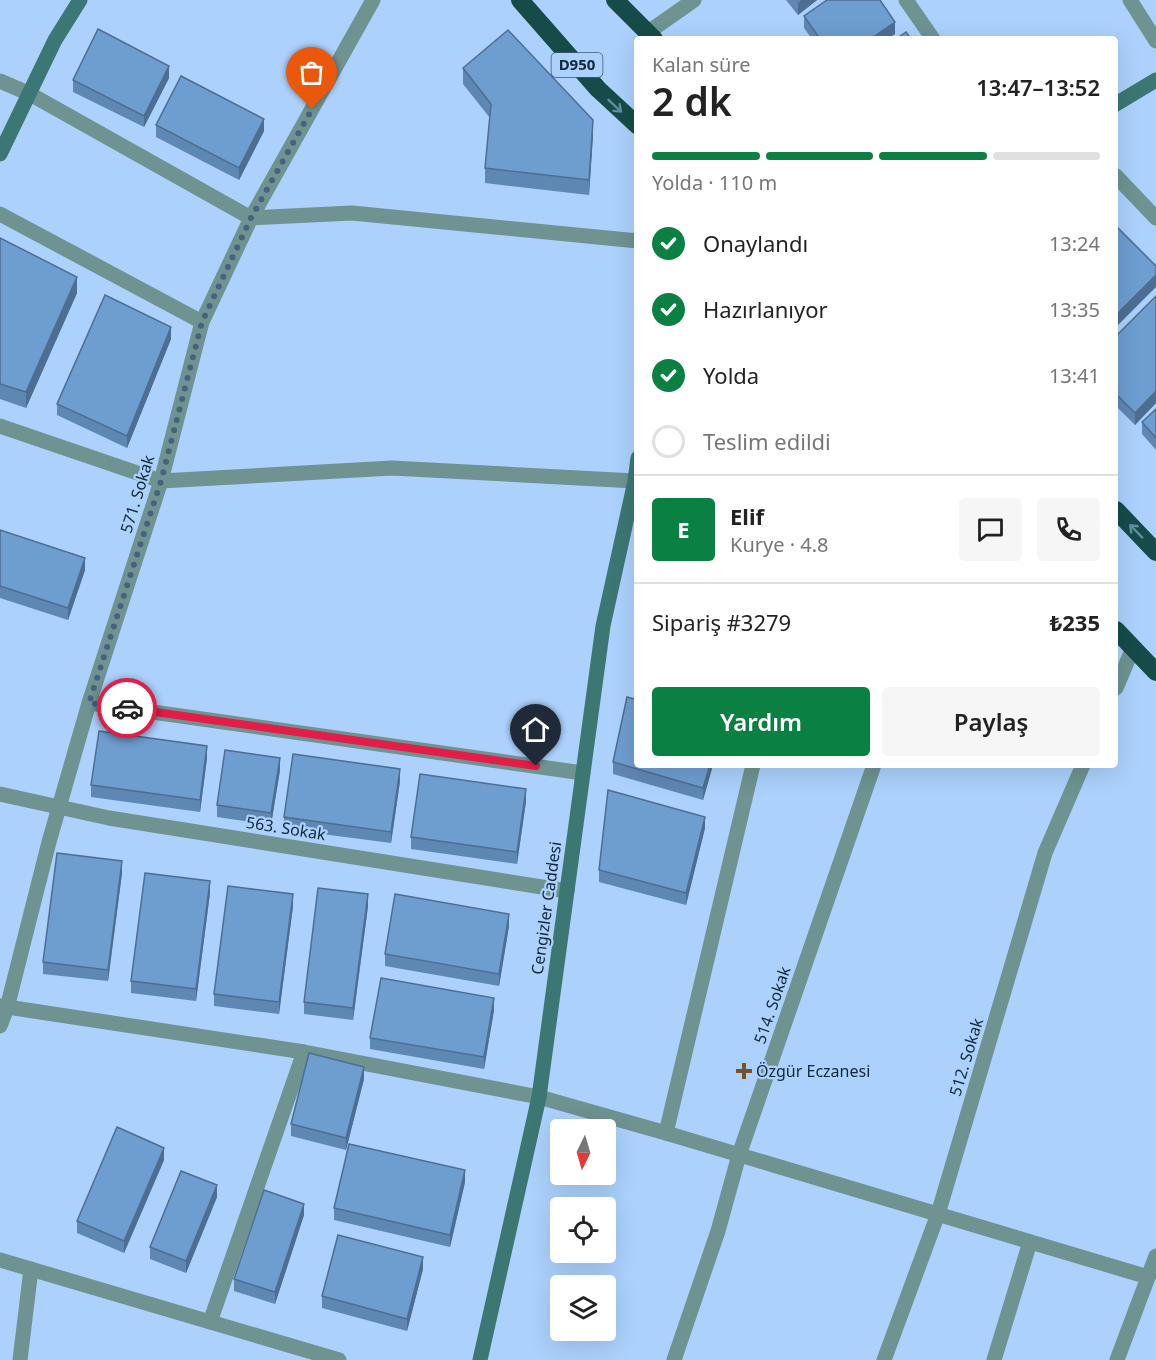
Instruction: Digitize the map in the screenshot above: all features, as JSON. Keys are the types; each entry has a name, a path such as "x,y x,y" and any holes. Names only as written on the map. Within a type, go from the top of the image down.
{"highway":[{"name":"D950","path":"520,0 598,89 634,122"},
{"path":"615,0 650,36"},
{"path":"1118,512 1156,552"},
{"path":"1118,632 1156,672"}],"street":[{"path":"0,154 56,40 80,0"},
{"name":"571. Sokak","path":"0,1026 3,1007 89,703 161,481 202,322 251,218 373,0"},
{"path":"650,36 694,0"},
{"path":"906,0 931,36"},
{"path":"1130,0 1156,41"},
{"path":"1118,103 1156,80"},
{"path":"0,81 30,94 251,218 352,213 634,241"},
{"path":"1118,178 1156,218"},
{"path":"0,214 202,322"},
{"path":"0,426 161,481 392,468 634,481"},
{"name":"Cengizler Caddesi","path":"480,1360 539,1097 603,626 634,486"},
{"path":"1118,683 1133,648"},
{"path":"89,703 583,773"},
{"path":"666,1133 752,768"},
{"name":"514. Sokak","path":"674,1360 718,1231 739,1155 873,768"},
{"name":"512. Sokak","path":"884,1360 938,1214 1045,853 1082,768"},
{"name":"563. Sokak","path":"0,794 59,808 133,821 567,891"},
{"path":"3,1007 304,1052 539,1097 1148,1277"},
{"path":"210,1322 304,1052"},
{"path":"994,1360 1030,1242"},
{"path":"1117,1360 1156,1256"},
{"path":"0,1260 339,1360"},
{"path":"20,1360 31,1269"}],"building":[{"path":"827,0 880,0 895,22 874,36 818,36 804,16"},
{"path":"98,29 169,66 144,116 73,80"},
{"path":"508,30 593,120 589,180 485,168 491,104 463,68"},
{"path":"181,76 264,119 239,168 156,125"},
{"path":"1118,228 1156,266 1156,275 1118,313"},
{"path":"0,238 77,277 26,392 0,384"},
{"path":"105,295 171,327 127,436 57,404"},
{"path":"1156,296 1156,391 1135,413 1118,396 1118,334"},
{"path":"1156,409 1156,438 1142,422"},
{"path":"0,530 85,558 68,608 0,586"},
{"path":"627,697 634,699 634,768 709,768 703,788 613,762"},
{"path":"99,731 207,746 200,800 91,785"},
{"path":"225,750 280,758 271,813 217,805"},
{"path":"293,754 400,769 391,832 284,817"},
{"path":"420,774 526,789 517,852 411,837"},
{"path":"608,790 705,817 686,893 599,870"},
{"path":"57,853 122,861 108,970 43,962"},
{"path":"145,873 210,881 196,989 131,981"},
{"path":"228,886 293,894 279,1002 214,994"},
{"path":"318,888 368,894 353,1008 304,1002"},
{"path":"395,894 509,914 499,974 385,954"},
{"path":"381,978 494,998 484,1057 370,1038"},
{"path":"309,1053 364,1067 346,1138 291,1124"},
{"path":"117,1127 164,1148 124,1241 77,1221"},
{"path":"349,1144 465,1170 450,1235 334,1208"},
{"path":"181,1171 217,1185 186,1261 150,1247"},
{"path":"264,1190 304,1204 275,1292 234,1279"},
{"path":"338,1235 423,1257 407,1319 322,1296"}],"way so far":[{"path":"127,708 89,703 161,481 202,322 251,218 312,109"}],"place":[{"name":"Özgür Eczanesi","path":"744,1071"}],"route":[{"path":"127,708 536,766"}]}
